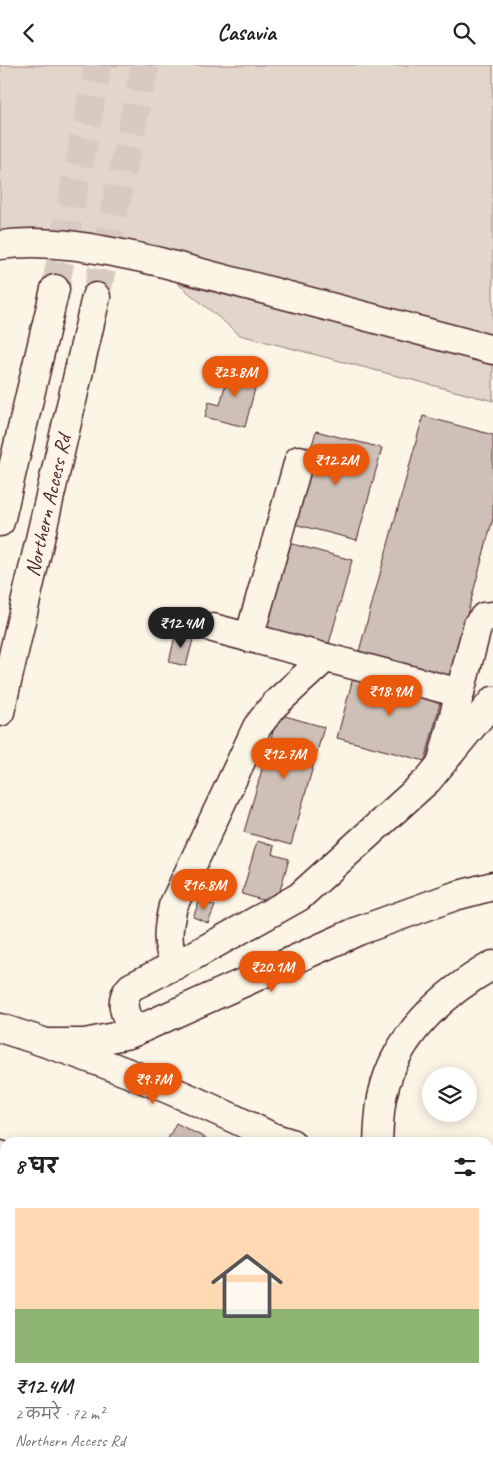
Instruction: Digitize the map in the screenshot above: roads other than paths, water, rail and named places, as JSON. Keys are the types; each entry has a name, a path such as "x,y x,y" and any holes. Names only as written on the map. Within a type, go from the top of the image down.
{"main road":[{"path":"0,245 57,243 121,253 493,350"},
{"name":"Northern Access Rd","path":"0,522 56,289"},
{"name":"Northern Access Rd","path":"0,712 96,297"},
{"path":"250,638 298,460"},
{"path":"441,766 478,625 484,617 493,616"},
{"path":"213,628 460,693"},
{"path":"176,965 167,945 168,927 174,906 242,756 258,727 274,705 326,657"},
{"path":"134,1032 124,1008 126,992 131,987 277,911 299,897 441,766 493,701"},
{"path":"47,1043 85,1043 134,1032 358,931 455,896 493,886"},
{"path":"379,1137 383,1092 395,1061 414,1030 439,1003 463,982 493,965"},
{"path":"0,1028 47,1043 163,1086 273,1137"}],"tunnel":[{"path":"55,289 98,65"},
{"path":"96,297 145,65"}]}
